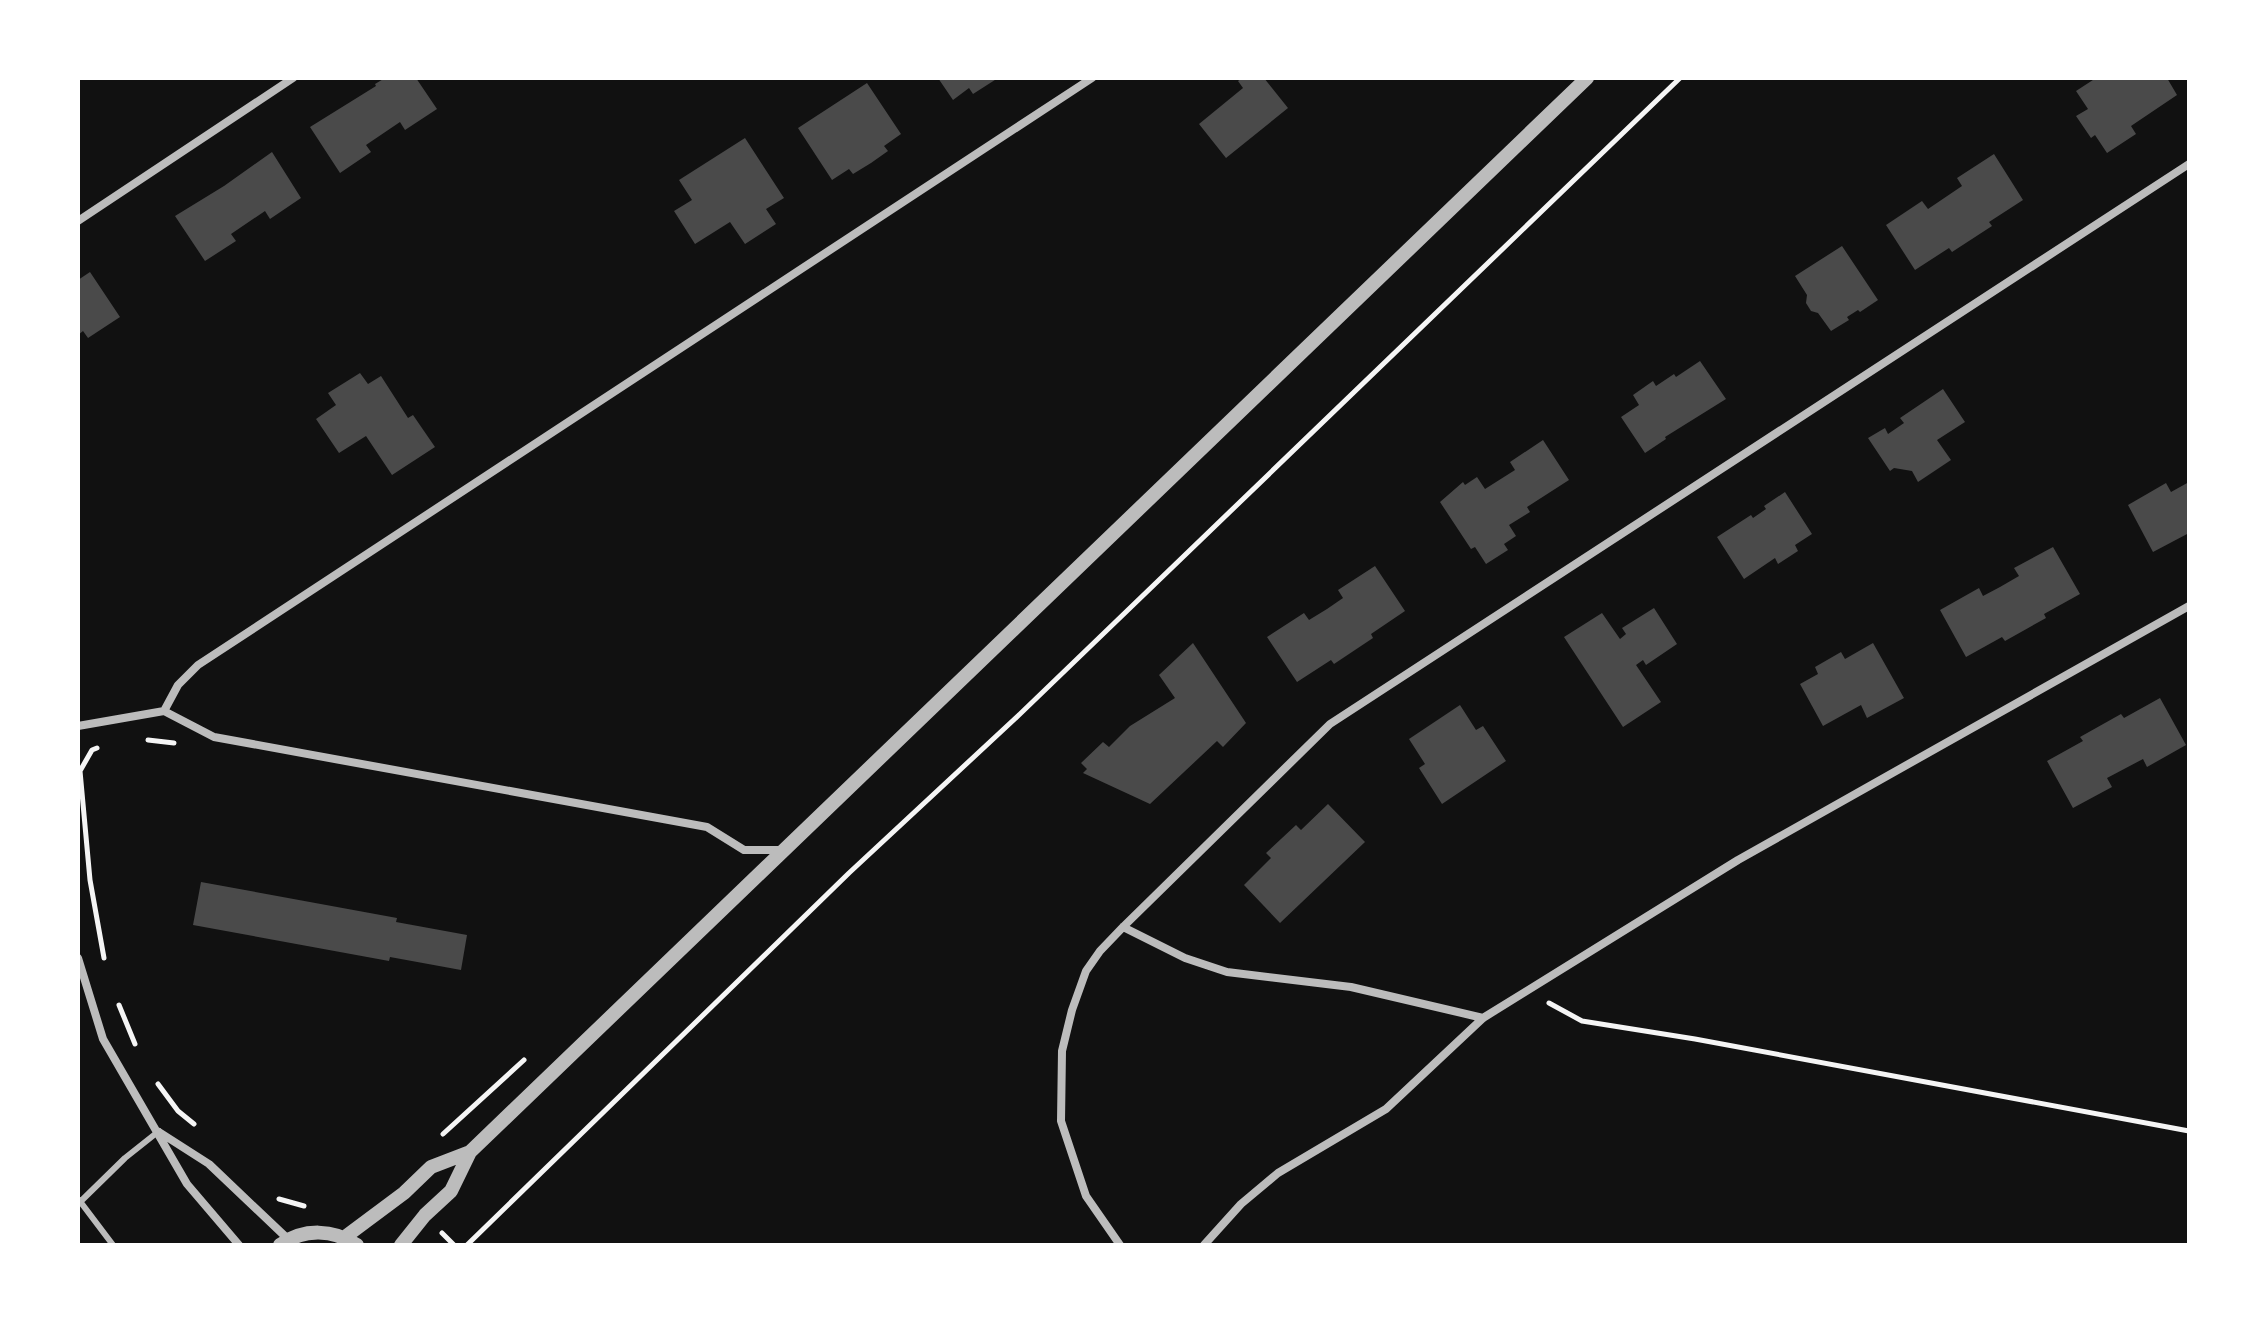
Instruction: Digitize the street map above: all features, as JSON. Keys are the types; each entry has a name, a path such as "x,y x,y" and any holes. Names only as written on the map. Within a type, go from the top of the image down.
{"street":[{"path":"78,221 293,78"},
{"path":"164,711 178,685 198,665 1092,78"},
{"path":"401,1245 425,1215 451,1191 470,1152 1587,78"},
{"path":"1120,1245 1086,1196 1061,1121 1062,1051 1072,1010 1086,971 1123,927 1330,724 2189,164"},
{"path":"1204,1245 1241,1204 1278,1173 1386,1109 1483,1018 1738,860 2189,606"},
{"path":"78,726 164,711 214,737 707,827 744,850 782,850"},
{"path":"1123,927 1185,958 1227,972 1351,987 1483,1018"},
{"path":"78,958 103,1039 134,1095 159,1131 187,1184 239,1245"},
{"path":"159,1131 209,1164 285,1242 299,1235 319,1232 351,1241 431,1167 470,1152"}],"lane":[{"path":"113,1245 79,1201 159,1131"}],"path":[{"path":"467,1245 849,873 1020,714 1680,78"},
{"path":"106,964 90,880 80,771 92,750 116,740 111,720"},
{"path":"1527,991 1582,1021 1695,1039 2189,1131"},
{"path":"114,992 137,1049"},
{"path":"151,1075 178,1111 200,1130"},
{"path":"276,1198 306,1207 317,1206"}],"building":[{"path":"385,78 416,78 437,109 405,130 400,122 366,145 371,152 340,173 310,127"},
{"path":"938,78 998,78 973,94 969,88 953,100"},
{"path":"1242,78 1264,78 1288,108 1226,158 1199,124 1243,88 1238,81"},
{"path":"2096,78 2167,78 2177,95 2131,126 2136,134 2107,153 2095,135 2091,138 2076,116 2088,109 2076,91"},
{"path":"867,83 901,134 884,146 888,151 871,163 853,174 849,169 832,180 798,128"},
{"path":"745,138 784,198 766,209 776,224 745,244 730,222 695,244 674,211 692,200 679,180"},
{"path":"272,152 301,198 270,219 265,211 231,234 236,241 205,261 175,216"},
{"path":"1994,154 2023,200 1989,222 1992,226 1952,252 1949,248 1915,270 1886,225 1922,201 1928,209 1962,186 1957,178"},
{"path":"1842,246 1878,300 1847,317 1849,320 1831,331 1818,313 1811,311 1806,303 1807,295 1795,276"},
{"path":"90,272 120,317 88,338 83,331 78,335 78,280"},
{"path":"1700,361 1726,399 1645,453 1621,417 1639,405 1633,395 1653,381 1656,386"},
{"path":"360,373 368,384 381,376 408,418 413,415 435,447 392,475 366,436 339,453 316,419 336,405 328,393"},
{"path":"1943,389 1965,422 1937,440 1951,460 1918,482 1912,471 1894,468 1890,471 1868,438 1885,428 1888,434 1904,423 1900,418"},
{"path":"1543,440 1569,480 1527,507 1530,512 1509,525 1516,536 1504,544 1508,550 1486,564 1475,547 1471,549 1440,502 1463,482 1465,485 1477,477 1485,489 1515,470 1510,462"},
{"path":"2189,482 2189,533 2153,552 2128,505 2166,483 2171,492"},
{"path":"1785,492 1812,534 1795,545 1798,551 1778,564 1775,558 1744,579 1717,537 1751,515 1753,518"},
{"path":"2053,547 2080,594 2005,641 2002,637 1966,657 1940,610 1979,588 1983,596 2000,587 2019,576 2014,568"},
{"path":"1375,566 1405,611 1371,634 1373,638 1334,664 1331,660 1297,682 1267,637 1304,613 1309,620 1327,609 1343,598 1338,590"},
{"path":"1654,608 1677,644 1646,665 1643,660 1636,665 1661,702 1623,727 1564,637 1602,613 1620,639 1626,634 1622,628"},
{"path":"1193,643 1246,723 1223,747 1217,741 1150,804 1083,773 1087,769 1081,763 1103,742 1109,747 1130,726 1175,698 1159,675"},
{"path":"1873,643 1904,698 1867,718 1861,705 1823,726 1800,684 1818,674 1815,667 1841,652 1845,659"},
{"path":"2160,698 2186,745 2147,767 2143,759 2107,778 2112,787 2073,808 2047,761 2083,741 2080,737 2121,714 2124,718"},
{"path":"1460,705 1476,730 1483,726 1506,761 1442,804 1419,768 1425,764 1409,739"},
{"path":"1328,804 1365,842 1280,923 1244,885 1271,858 1266,853 1296,825 1301,830"},
{"path":"201,882 397,918 396,922 467,935 461,970 390,957 389,961 193,925"}]}
